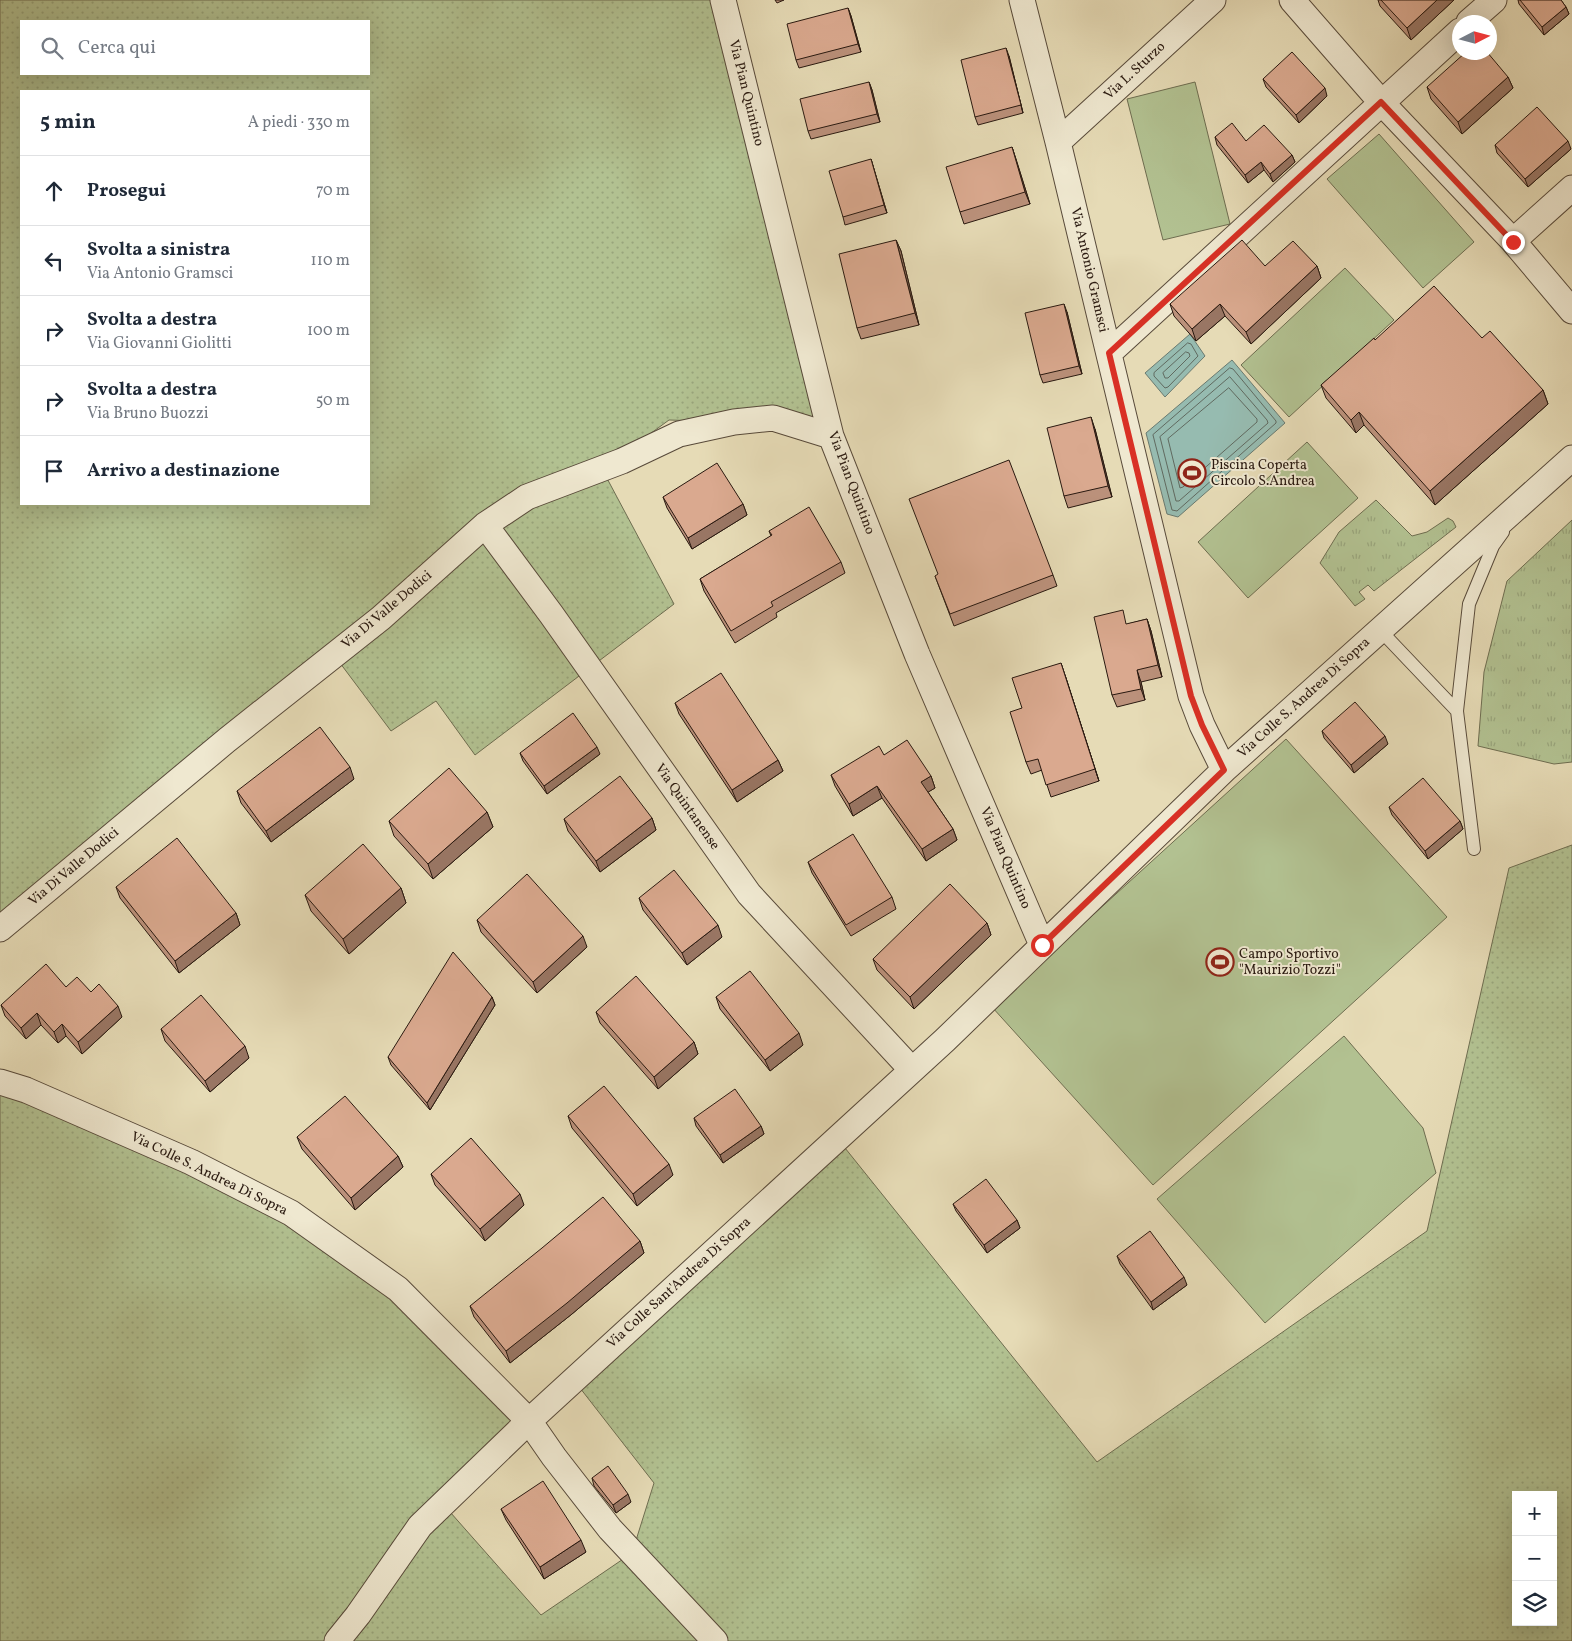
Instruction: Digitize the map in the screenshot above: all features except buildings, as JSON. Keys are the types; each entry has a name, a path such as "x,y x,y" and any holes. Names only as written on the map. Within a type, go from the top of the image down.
{"street":[{"name":"Via Pian Quintino","path":"723,0 831,436 917,654 1042,945"},
{"name":"Via Antonio Gramsci","path":"1022,0 1191,696 1202,725 1224,770"},
{"name":"Via L. Sturzo","path":"1058,142 1213,0"},
{"path":"1292,0 1381,102 1513,242 1572,311"},
{"path":"1477,15 1494,0"},
{"path":"1109,353 1452,38"},
{"path":"1513,242 1572,188"},
{"name":"Via Di Valle Dodici","path":"0,929 226,740 381,618 485,525 527,497 622,461 679,434 734,422 773,418 831,436"},
{"name":"Via Colle S. Andrea Di Sopra","path":"1042,945 1224,770 1572,458"},
{"name":"Via Quintanense","path":"485,525 551,614 749,894 912,1070"},
{"name":"Via Colle Sant'Andrea Di Sopra","path":"337,1641 358,1615 420,1526 529,1421 912,1070 1042,945"},
{"name":"Via Colle S. Andrea Di Sopra","path":"0,1082 26,1090 191,1162 291,1213 398,1289 529,1421 554,1458 610,1529 715,1641"}],"lane":[{"path":"1474,849 1457,711 1469,604 1493,546 1530,495"},
{"path":"1380,630 1457,711"}],"green space":[{"path":"0,0 723,0 831,436 734,422 669,420 602,469 674,604 475,755 436,701 391,731 334,655 0,929"},
{"path":"1195,82 1230,224 1163,240 1127,99"},
{"path":"1379,134 1474,242 1423,288 1327,179"},
{"path":"1345,268 1394,320 1289,417 1241,365"},
{"path":"1307,442 1358,498 1248,598 1198,542"},
{"path":"1376,500 1412,536 1427,532 1448,518 1453,521 1456,527 1374,591 1368,585 1359,592 1365,599 1355,606 1320,563 1339,532"},
{"path":"1572,520 1572,762 1554,764 1478,746 1484,672 1507,581"},
{"name":"Campo Sportivo \"Maurizio Tozzi\"","path":"1286,739 1447,917 1153,1185 992,1007"},
{"path":"1572,845 1572,1641 0,1641 0,1082 291,1213 446,1336 529,1421 443,1504 541,1615 632,1553 654,1483 573,1379 837,1138 1097,1462 1427,1231 1509,868"},
{"path":"1344,1036 1423,1128 1436,1173 1265,1323 1157,1199"}],"water":[{"path":"1190,334 1205,356 1165,397 1145,373"},
{"name":"Piscina Coperta Circolo S.Andrea","path":"1232,360 1285,423 1178,517 1167,514 1146,433"}],"place":[{"name":"Piscina Coperta Circolo S.Andrea","path":"1192,473"},
{"name":"Campo Sportivo \"Maurizio Tozzi\"","path":"1220,962"}],"route":[{"path":"1042,945 1224,770 1202,725 1191,696 1109,353 1381,102 1513,242"}]}
